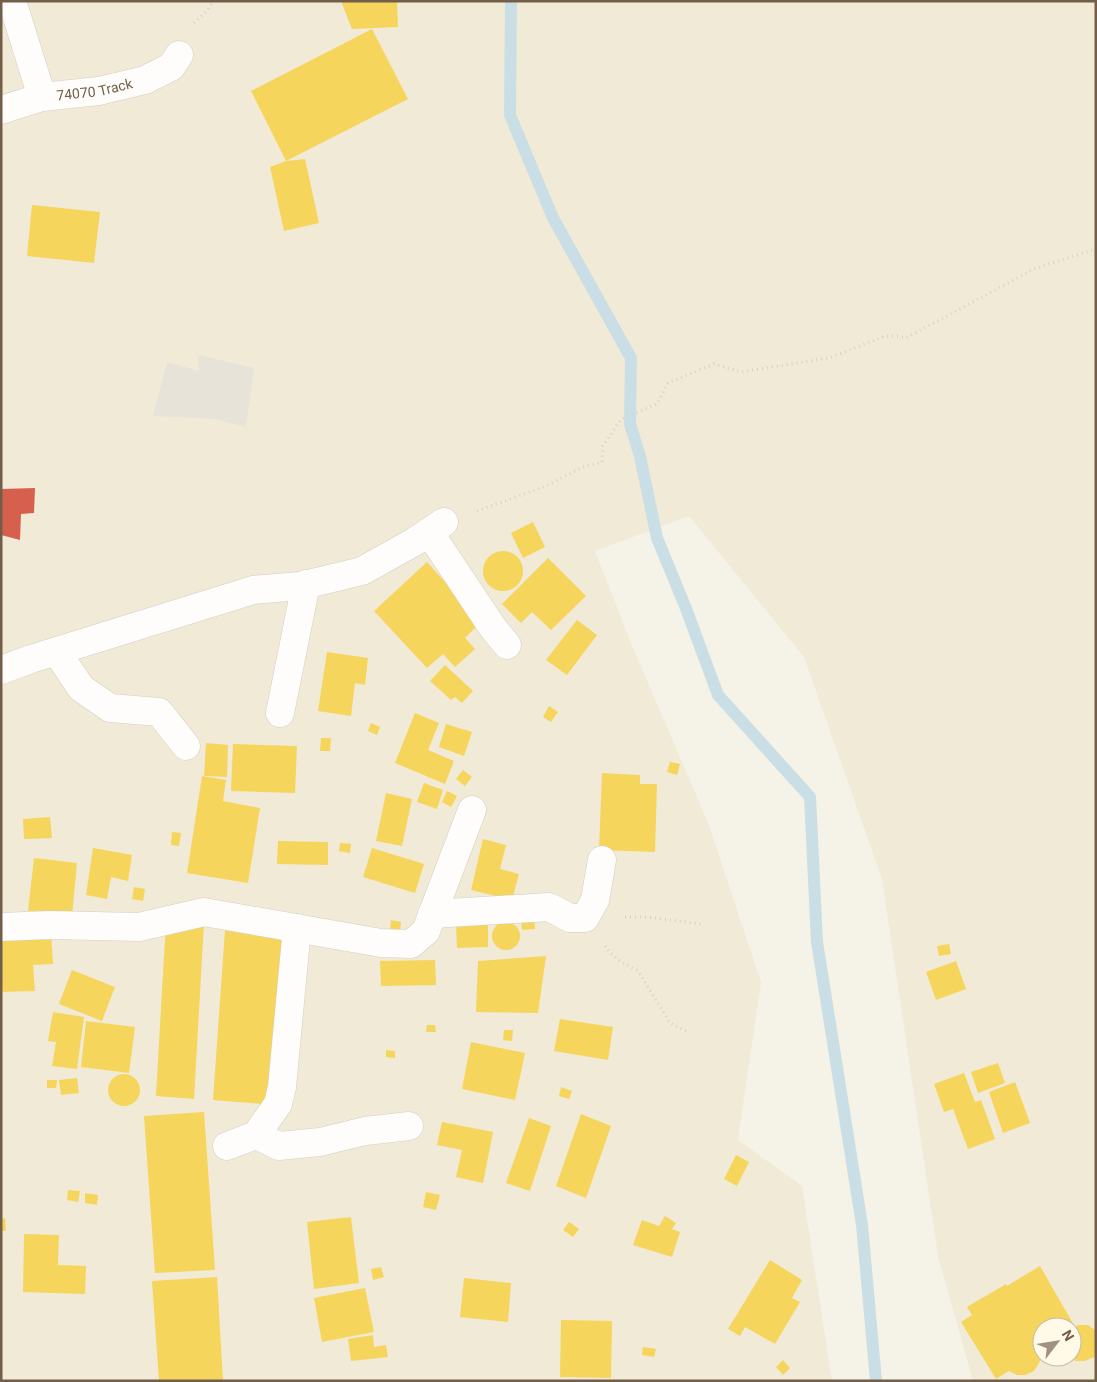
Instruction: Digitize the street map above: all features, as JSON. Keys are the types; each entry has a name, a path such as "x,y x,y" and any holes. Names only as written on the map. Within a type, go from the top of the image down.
{"street":[{"path":"12,1 42,97"},
{"name":"74070 Track","path":"1,110 42,97 99,91 145,80 171,67 179,55"},
{"path":"1,670 253,590 306,584 362,571 414,542 436,527 493,628 508,645"},
{"path":"280,713 306,584"},
{"path":"57,652 81,688 110,708 159,712 186,746"},
{"path":"1,927 49,925 140,926 204,912 381,943 410,944 426,931 472,810"},
{"path":"432,914 549,907 570,918 585,918 595,900 602,860"},
{"path":"226,1146 256,1135 278,1104 282,1087 296,928"},
{"path":"256,1135 279,1146 320,1142 365,1131 408,1126"}],"path":[{"path":"436,527 546,486 584,467 602,462 603,446 621,419 657,404 668,383 714,364 741,372 830,358 885,336 906,338 1034,269 1096,249"},
{"path":"587,912 606,916 647,917 702,924"},
{"path":"587,912 596,934 609,952 638,971 670,1023 688,1032"}],"shaded area":[{"path":"1,1 1096,1 1096,1381 973,1381 938,1256 882,879 804,657 689,516 595,551 633,648 709,825 761,982 738,1140 802,1186 832,1381 1,1381"},
{"path":"198,355 254,368 246,427 215,419 153,416 167,362 199,371"}],"building: Homes":[{"path":"341,1 397,1 398,27 352,29"},
{"path":"372,29 408,99 286,161 251,91"},
{"path":"305,159 319,223 284,231 270,167 286,161"},
{"path":"32,205 100,212 94,263 27,256"},
{"path":"533,522 545,547 523,558 511,533"},
{"path":"503,551 517,557 523,571 517,585 503,591 489,585 483,571 489,557"},
{"path":"548,558 586,596 551,630 532,612 521,623 502,604"},
{"path":"427,562 481,622 465,638 475,649 455,667 443,654 427,668 374,611"},
{"path":"577,620 597,635 567,675 546,660"},
{"path":"327,652 368,658 365,685 355,683 351,716 318,711"},
{"path":"445,665 473,691 462,703 455,697 451,700 430,681"},
{"path":"549,706 558,712 551,722 543,717"},
{"path":"415,713 439,723 428,750 454,761 445,784 395,763"},
{"path":"371,723 380,727 377,735 368,731"},
{"path":"446,724 472,732 464,756 439,747"},
{"path":"321,738 331,738 330,751 320,751"},
{"path":"206,743 228,745 227,777 204,776"},
{"path":"233,744 297,746 295,793 231,791"},
{"path":"670,762 680,764 677,775 667,772"},
{"path":"463,770 472,777 465,786 456,779"},
{"path":"602,773 640,775 640,784 657,784 655,852 599,850"},
{"path":"202,776 226,780 223,801 260,808 248,883 187,873"},
{"path":"424,783 443,790 437,809 417,802"},
{"path":"447,791 457,796 451,807 442,802"},
{"path":"386,793 412,799 402,846 376,841"},
{"path":"50,817 52,838 24,839 23,819"},
{"path":"172,832 181,833 179,846 171,845"},
{"path":"483,839 506,845 500,869 519,874 512,900 471,890"},
{"path":"278,841 328,842 328,865 277,864"},
{"path":"340,843 351,844 350,853 339,851"},
{"path":"93,848 132,855 128,881 111,877 107,899 86,895"},
{"path":"372,848 424,864 415,893 363,877"},
{"path":"34,858 77,863 72,916 28,911"},
{"path":"134,887 145,889 143,901 132,899"},
{"path":"521,919 534,919 535,929 522,930"},
{"path":"391,920 401,922 400,931 390,930"},
{"path":"166,921 204,923 194,1099 156,1096"},
{"path":"488,922 488,947 457,948 456,923"},
{"path":"506,922 516,926 520,936 516,946 506,950 496,946 492,936 496,926"},
{"path":"225,930 286,934 274,1105 213,1100"},
{"path":"51,932 53,964 33,965 35,991 1,992 1,935"},
{"path":"949,944 951,954 939,956 937,946"},
{"path":"546,956 538,1013 476,1012 478,961"},
{"path":"435,960 436,985 381,986 380,961"},
{"path":"956,961 966,989 936,1000 926,972"},
{"path":"72,970 115,987 102,1021 59,1004"},
{"path":"53,1012 84,1017 77,1069 52,1066 56,1042 48,1041"},
{"path":"560,1019 613,1027 608,1060 554,1051"},
{"path":"86,1021 135,1027 129,1073 81,1067"},
{"path":"427,1025 435,1025 436,1032 426,1032"},
{"path":"504,1030 513,1030 512,1041 503,1040"},
{"path":"471,1042 525,1053 515,1100 462,1089"},
{"path":"386,1050 395,1051 395,1058 386,1057"},
{"path":"998,1063 1005,1083 978,1093 971,1072"},
{"path":"964,1073 975,1102 981,1100 995,1139 968,1149 953,1109 944,1112 934,1084"},
{"path":"124,1074 130,1075 135,1079 139,1084 139,1096 135,1101 130,1105 124,1106 118,1105 113,1101 109,1096 108,1090 109,1084 113,1079 118,1075"},
{"path":"77,1078 79,1093 61,1095 59,1080"},
{"path":"47,1080 57,1080 56,1088 47,1088"},
{"path":"1015,1082 1030,1123 1003,1133 989,1092"},
{"path":"561,1087 572,1091 569,1099 559,1096"},
{"path":"204,1112 215,1270 155,1273 144,1116"},
{"path":"581,1114 611,1126 586,1198 556,1186"},
{"path":"529,1118 551,1126 530,1191 506,1183"},
{"path":"442,1122 493,1132 483,1183 456,1177 462,1150 437,1145"},
{"path":"736,1155 749,1162 737,1186 724,1179"},
{"path":"68,1190 80,1191 78,1202 67,1200"},
{"path":"426,1192 440,1195 436,1210 423,1207"},
{"path":"85,1193 98,1195 97,1205 85,1203"},
{"path":"665,1216 676,1223 672,1229 680,1232 672,1257 633,1245 642,1220 659,1226"},
{"path":"351,1217 359,1283 314,1289 307,1222"},
{"path":"5,1218 6,1231 1,1231 1,1219"},
{"path":"569,1222 579,1229 573,1237 563,1230"},
{"path":"24,1234 59,1235 58,1265 86,1266 85,1294 23,1292"},
{"path":"770,1260 802,1280 792,1298 800,1302 775,1344 745,1327 740,1336 728,1329"},
{"path":"1040,1266 1069,1317 1032,1317 1032,1367 1036,1367 1034,1371 1025,1375 1017,1375 1009,1371 996,1379 961,1322 972,1315 967,1307 1006,1284 1007,1286"},
{"path":"381,1267 384,1277 373,1280 371,1269"},
{"path":"217,1277 223,1381 159,1381 152,1281"},
{"path":"464,1278 511,1283 508,1322 460,1317"},
{"path":"365,1288 374,1332 322,1342 314,1298"},
{"path":"561,1320 612,1321 611,1378 560,1377"},
{"path":"1082,1325 1088,1325 1096,1331 1096,1354 1082,1361"},
{"path":"373,1335 374,1347 386,1345 388,1357 351,1361 348,1339"},
{"path":"643,1347 656,1349 654,1357 642,1355"},
{"path":"783,1360 790,1368 783,1375 776,1367"}],"building: Shops":[{"path":"35,488 34,513 21,514 20,540 1,535 1,489"}],"waterway":[{"path":"511,1 510,115 553,218 631,358 630,424 640,456 657,538 718,695 810,797 817,942 862,1225 876,1381"}]}
